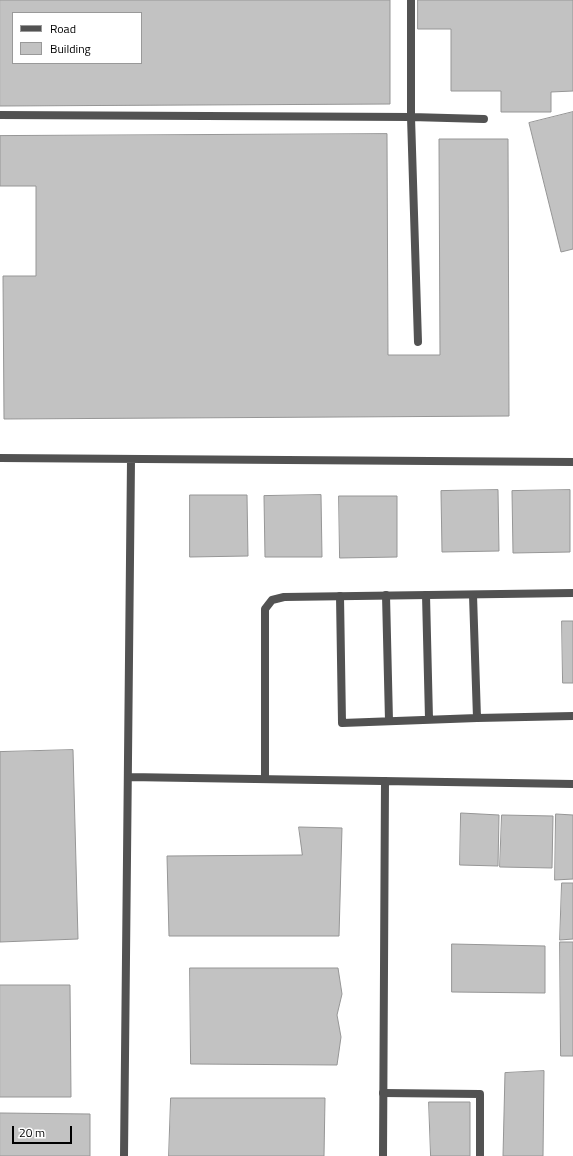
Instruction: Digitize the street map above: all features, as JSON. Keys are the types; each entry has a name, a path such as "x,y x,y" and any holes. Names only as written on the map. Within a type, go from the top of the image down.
{"street":[{"path":"411,0 411,117 418,342"},
{"path":"0,115 411,117 484,119"},
{"path":"0,458 573,462"},
{"path":"124,1156 131,460"},
{"path":"265,779 265,609 272,600 284,597 573,593"},
{"path":"386,595 389,721"},
{"path":"426,595 429,720"},
{"path":"473,595 477,718"},
{"path":"340,596 342,723 573,716"},
{"path":"128,777 573,784"},
{"path":"383,1156 385,781"},
{"path":"383,1093 480,1094 480,1156"}],"building":[{"path":"0,0 390,0 390,104 0,106"},
{"path":"418,0 573,0 573,91 551,92 551,112 501,112 501,91 451,91 451,29 418,29"},
{"path":"573,112 573,249 561,252 529,123"},
{"path":"387,134 388,355 440,355 439,139 508,139 509,416 4,419 3,276 36,276 36,186 0,186 0,136"},
{"path":"498,490 499,551 442,552 441,491"},
{"path":"570,490 570,552 513,553 512,491"},
{"path":"190,495 247,495 248,556 190,557"},
{"path":"321,495 322,557 265,557 264,496"},
{"path":"339,496 397,496 397,557 340,558"},
{"path":"562,621 573,621 573,683 563,683"},
{"path":"73,750 78,939 0,942 0,752"},
{"path":"461,813 499,815 498,866 460,865"},
{"path":"556,814 573,815 573,879 555,880"},
{"path":"502,815 553,816 552,868 500,867"},
{"path":"299,827 342,828 339,936 169,936 167,856 302,855"},
{"path":"562,883 573,883 573,939 560,940"},
{"path":"560,942 573,942 573,1056 561,1056"},
{"path":"452,944 545,946 545,993 452,992"},
{"path":"190,968 338,968 342,994 337,1015 341,1037 337,1065 191,1064"},
{"path":"0,985 70,985 71,1097 0,1097"},
{"path":"544,1071 543,1156 503,1156 505,1073"},
{"path":"171,1098 325,1098 324,1156 169,1156"},
{"path":"429,1102 470,1102 470,1156 431,1156"},
{"path":"0,1113 90,1114 90,1156 0,1156"}]}
